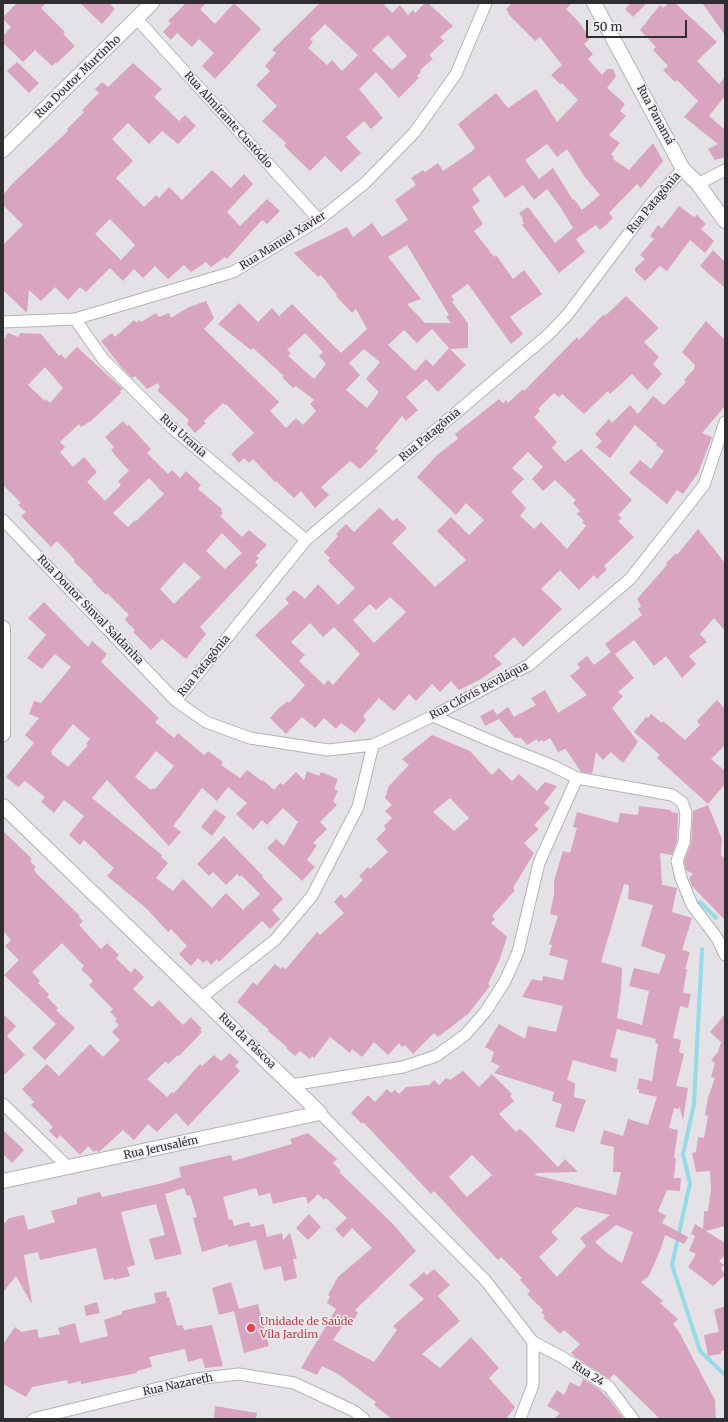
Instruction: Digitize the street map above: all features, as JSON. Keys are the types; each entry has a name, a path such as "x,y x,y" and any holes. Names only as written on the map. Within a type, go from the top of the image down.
{"street":[{"name":"Rua Doutor Murtinho","path":"3,150 152,3"},
{"name":"Rua Manuel Xavier","path":"3,322 75,319 233,272 319,220 365,183 414,133 456,74 486,3"},
{"name":"Rua Panamá","path":"594,3 683,169 698,184 725,221"},
{"name":"Rua Almirante Custódio","path":"137,19 319,220"},
{"name":"Rua Patagônia","path":"176,701 306,540 549,334 568,314 652,201 683,169"},
{"path":"698,184 725,170"},
{"name":"Rua Urania","path":"75,319 104,359 172,428 306,540"},
{"name":"Rua Clóvis Beviláqua","path":"176,701 206,722 250,738 328,750 373,745 433,716 529,665 630,579 704,486 725,422"},
{"name":"Rua Doutor Sinval Saldanha","path":"3,520 176,701"},
{"path":"3,628 3,734"},
{"path":"433,716 551,765 577,778 672,795 682,802 686,813 684,842 677,861 681,878 692,904 717,938 725,955"},
{"path":"202,997 275,940 312,896 358,807 373,745"},
{"path":"291,1085 403,1067 436,1056 465,1035 486,1012 505,981 518,952 539,863 577,778"},
{"name":"Rua da Páscoa","path":"3,806 202,997 320,1113 486,1281 533,1342"},
{"path":"3,1104 69,1168"},
{"name":"Rua Jerusalém","path":"3,1181 320,1113"},
{"path":"520,1419 533,1385 533,1342"},
{"name":"Rua 24","path":"533,1342 560,1356 609,1386 633,1419"},
{"name":"Rua Nazareth","path":"33,1419 194,1379 239,1374 294,1383 354,1411 364,1419"}],"building":[{"path":"17,3 46,3 41,8 65,32 63,34 75,46 52,66 35,50 23,62 3,43 3,36 11,27 3,19 3,17"},
{"path":"80,3 109,3 115,9 102,24"},
{"path":"186,3 206,3 200,9 215,24 234,3 261,29 215,79 202,66 214,53 199,39 192,47 177,33 171,40 163,32 171,23 168,21"},
{"path":"320,3 383,3 392,13 400,5 408,15 413,10 415,13 425,3 428,3 453,26 440,37 444,41 429,55 433,59 420,70 421,72 417,76 419,78 399,98 376,72 359,89 383,118 371,129 364,121 346,137 361,153 341,172 325,156 310,171 284,146 286,143 262,121 277,106 256,85 270,71 265,66 276,53 272,50","holes":["325,24 358,55 342,71 332,60 327,65 308,48 313,42 310,39","388,35 407,56 392,70 372,50"]},
{"path":"512,3 572,3 566,9 579,22 590,39 584,44 593,54 588,59 602,75 607,69 613,69 616,76 607,88 625,104 620,111 626,116 609,135 620,143 611,154 614,157 613,159 629,170 653,143 663,161 641,188 637,184 609,213 613,218 608,223 600,230 596,225 576,239 585,252 559,273 522,225 524,223 522,220 523,219 519,213 528,207 555,243 573,228 547,189 534,200 523,185 505,198 489,175 472,189 480,201 472,207 483,224 474,231 494,257 496,255 513,279 524,270 542,294 510,317 523,334 511,344 468,284 451,296 454,300 452,302 468,323 468,348 450,349 466,365 438,392 426,379 406,397 418,410 406,421 402,416 375,449 378,451 360,469 350,461 321,487 329,495 315,508 301,491 294,498 276,481 275,482 253,459 249,463 244,458 239,463 231,454 254,433 226,404 225,405 223,403 204,421 206,423 195,433 187,424 189,420 157,390 160,387 158,383 147,389 135,376 132,378 122,368 101,341 112,333 115,337 134,320 137,323 139,320 141,322 156,313 159,317 169,313 171,318 189,307 206,301 214,318 204,329 279,402 270,411 286,428 296,418 303,425 316,411 310,404 314,400 296,386 293,388 282,377 284,376 253,348 251,350 218,324 239,303 258,322 272,308 279,316 292,304 341,353 367,329 356,309 352,313 336,296 337,295 321,275 318,277 294,253 347,227 353,237 372,223 382,237 408,220 395,200 416,185 411,178 423,170 425,172 438,163 443,171 475,148 458,124 496,93 508,108 536,89 557,122 578,100 562,83 560,84 551,75 562,65 540,37 535,41 508,14 509,13 506,9","holes":["547,144 557,157 567,149 584,176 600,195 582,210 574,199 573,200 553,168 539,179 525,160","407,245 449,315 446,317 451,323 425,323 407,304 421,299 388,257","432,329 449,348 433,366 426,359 415,371 388,345 404,330 417,343","305,333 323,352 319,356 326,364 314,379 288,356 291,353 287,350","364,349 380,362 366,379 379,392 367,408 346,390 360,375 349,363"]},
{"path":"631,3 647,3 633,17 625,9"},
{"path":"669,3 675,3 717,42 697,61 719,84 725,77 725,96 709,116 725,130 725,157 715,160 708,149 718,144 684,117 698,101 677,80 675,82 663,70 668,66 653,50 656,47 640,30 660,5 663,8"},
{"path":"702,3 725,3 725,35"},
{"path":"17,62 39,83 29,93 7,71"},
{"path":"133,63 162,89 154,97 179,121 185,115 196,126 178,144 162,131 149,144 128,123 112,139 133,161 116,178 144,207 156,195 159,198 169,187 182,200 212,170 231,188 244,174 253,184 227,212 240,226 267,199 280,211 267,224 262,220 227,259 225,257 211,267 206,262 191,272 184,265 168,279 155,266 143,278 134,269 123,281 110,268 86,292 80,287 68,300 55,287 41,301 29,290 27,313 3,290 3,245 23,225 3,205 3,195 12,184 68,131 67,129 84,112 82,110 99,93 95,89 102,82 108,87","holes":["110,219 135,245 121,260 95,234"]},
{"path":"679,206 694,217 697,215 706,224 701,229 714,241 705,253 690,240 667,271 660,266 645,281 635,271 635,268 645,259 640,255 654,239 650,236 658,225 662,228"},
{"path":"713,250 725,262 725,288 700,266"},
{"path":"626,296 659,328 644,342 659,357 653,364 662,374 647,390 632,374 610,394 608,391 584,414 562,394 559,397 554,393 538,409 540,411 534,417 557,442 552,448 565,462 581,449 632,500 618,515 622,518 618,521 634,537 604,566 607,569 597,579 594,575 579,590 560,570 541,589 562,609 523,647 514,637 494,656 502,664 481,679 459,690 451,681 440,692 432,684 416,701 409,694 394,711 379,698 363,716 366,720 355,733 341,723 336,729 324,718 315,728 302,717 286,734 270,718 279,708 288,701 289,703 305,685 255,635 289,603 285,599 294,590 305,599 318,584 338,605 355,588 328,561 330,558 324,552 338,536 336,534 346,524 354,532 380,508 393,521 397,518 407,528 392,543 435,587 466,560 437,531 451,517 469,535 484,520 466,503 456,515 417,477 437,455 458,439 455,434 499,399 503,403 506,400 508,403 523,389 524,391 577,337 579,340 604,314 605,316","holes":["528,452 543,467 532,479 543,491 555,480 576,500 573,503 580,511 577,514 584,521 582,522 586,526 567,549 541,522 534,529 520,516 526,508 511,492 524,479 512,468","390,597 406,612 374,643 353,620 370,604 376,610","310,623 323,637 334,627 360,654 333,685 328,680 324,685 299,661 305,655 291,642"]},
{"path":"706,321 725,340 725,406 702,433 712,437 698,473 683,494 677,490 667,504 629,473 640,460 651,469 664,451 656,445 657,444 635,425 610,458 596,447 602,441 595,434 609,419 612,423 630,405 638,414 653,396 664,405 686,382 684,380 694,369 695,365 682,352"},
{"path":"8,333 18,337 20,333 41,334 59,356 61,354 65,359 77,347 123,389 120,391 121,393 91,421 81,427 79,424 60,442 65,447 60,452 73,467 84,457 97,472 87,482 105,501 121,485 118,481 129,471 111,450 114,447 105,437 123,421 127,426 129,425 151,449 147,453 168,474 172,470 180,478 186,471 201,485 198,489 222,509 221,511 223,513 220,516 242,537 249,530 267,545 256,556 259,558 255,562 258,565 200,627 206,634 186,659 162,639 151,650 133,632 135,630 126,621 125,619 129,615 107,593 106,595 92,581 93,580 74,562 75,560 57,541 51,547 21,516 26,512 18,505 21,503 3,485 3,341","holes":["45,367 63,388 50,403 46,399 45,401 28,385","149,478 164,494 128,527 113,513","222,533 242,553 225,569 206,551","184,562 201,577 174,604 160,589"]},
{"path":"698,529 725,563 725,631 714,618 700,634 707,642 689,656 696,664 682,678 666,656 654,666 634,640 615,654 634,678 618,692 623,696 612,708 638,742 623,763 611,752 603,760 596,752 592,774 581,772 567,751 565,749 558,752 550,738 543,742 542,740 538,742 537,739 527,745 521,738 515,738 499,719 485,726 480,716 493,709 497,715 508,707 514,717 536,705 531,698 545,690 558,713 587,695 570,676 580,668 577,664 587,656 594,665 611,652 605,644 642,615 638,609 641,606 637,599 667,565 666,563 676,553 677,555"},
{"path":"44,602 88,647 92,641 107,654 101,662 159,718 155,722 174,738 178,733 204,755 208,751 223,762 221,765 240,778 247,770 262,781 263,780 274,790 280,783 283,785 296,772 304,780 307,771 319,776 321,772 338,779 334,789 338,791 333,801 337,805 320,822 327,829 313,843 317,845 307,860 315,867 302,881 267,848 276,839 284,846 298,822 283,808 267,825 262,820 253,830 236,814 247,803 228,787 217,801 202,788 173,826 181,832 169,846 107,780 92,798 162,855 161,857 168,863 156,878 173,891 183,879 212,908 226,893 243,910 260,894 241,875 240,877 237,874 226,885 213,872 209,876 197,864 224,836 283,899 272,910 280,919 270,929 262,921 219,962 217,959 211,965 207,960 203,963 198,958 191,966 179,954 187,946 171,929 168,932 146,908 107,876 114,868 84,840 80,845 69,835 84,816 64,800 54,813 41,802 45,797 25,781 18,787 6,777 34,743 25,735 39,718 29,714 34,701 41,703 71,667 55,654 42,669 27,658 46,635 28,618","holes":["73,724 90,739 86,744 88,745 68,767 51,754 51,751","156,751 174,766 155,789 153,788 151,790 135,777"]},
{"path":"717,700 725,709 725,745 711,759 725,771 725,784 708,804 657,758 660,755 634,732 646,717 648,718 651,714 662,723 663,721 685,740 700,725 697,721"},
{"path":"432,735 470,751 492,775 499,768 512,781 519,774 537,791 545,782 557,786 544,803 550,808 534,825 539,829 524,843 534,853 513,888 515,890 492,916 495,919 491,923 507,937 499,961 488,984 490,986 468,1014 438,1037 434,1033 413,1054 405,1045 402,1047 399,1043 388,1055 374,1042 362,1057 352,1049 350,1053 330,1037 314,1058 312,1056 310,1059 300,1051 295,1056 268,1031 269,1030 237,1002 253,982 257,985 275,964 281,969 282,967 286,969 317,932 320,935 344,913 334,902 341,894 345,899 363,880 359,876 368,867 370,869 388,852 376,839 386,829 384,826 392,818 385,811 392,805 385,798 389,786 409,765 402,759","holes":["450,798 469,818 454,831 433,812"]},
{"path":"708,805 722,839 721,855 725,859 725,920 692,886 689,878 693,874 686,870 684,861 691,843 693,811"},
{"path":"639,806 671,810 671,812 678,813 677,841 672,855 660,853 662,885 677,888 672,912 692,918 682,950 690,952 685,969 687,969 683,993 691,994 688,1008 680,1006 673,1038 681,1040 679,1052 684,1054 676,1086 688,1088 683,1120 679,1105 679,1109 674,1108 669,1128 678,1130 674,1158 676,1158 674,1178 681,1178 680,1191 667,1190 658,1211 666,1216 662,1223 688,1237 684,1244 665,1235 649,1276 641,1282 663,1301 660,1303 678,1319 673,1324 678,1330 715,1400 716,1419 660,1419 614,1374 609,1379 575,1357 571,1353 580,1344 564,1330 560,1334 543,1318 545,1316 541,1312 543,1310 527,1294 530,1291 520,1280 522,1278 501,1257 498,1260 434,1191 431,1194 363,1122 362,1124 351,1113 368,1095 375,1102 387,1089 391,1093 395,1090 399,1094 406,1087 429,1085 434,1080 439,1085 446,1078 450,1080 463,1071 479,1087 492,1074 512,1094 510,1096 514,1101 499,1114 516,1132 520,1129 527,1135 558,1167 565,1159 578,1172 536,1173 535,1175 616,1195 621,1172 613,1172 614,1147 600,1144 604,1130 623,1136 628,1119 648,1125 657,1097 639,1093 639,1090 637,1089 639,1078 652,1081 658,1044 655,1043 656,1039 617,1029 610,1057 618,1059 616,1072 573,1060 567,1080 575,1083 574,1097 586,1100 574,1132 555,1127 562,1104 552,1101 554,1092 494,1073 500,1066 491,1062 494,1052 485,1047 499,1024 525,1039 528,1026 556,1032 563,1006 522,997 532,979 542,981 543,976 563,980 568,960 549,955 552,945 549,944 558,916 550,914 554,894 554,881 563,851 570,853 577,828 573,827 577,812 618,823 620,813 638,815","holes":["624,884 629,885 628,899 653,905 641,946 666,955 659,974 634,968 629,986 649,991 642,1025 617,1018 621,991 622,968 601,962","472,1155 492,1175 467,1197 449,1177","576,1207 610,1215 580,1238 586,1246 557,1277 539,1257 558,1239 551,1232","616,1225 633,1232 622,1263 608,1254 595,1242"]},
{"path":"215,809 226,817 212,836 201,827"},
{"path":"3,831 32,859 30,861 36,867 34,869 36,873 80,916 79,917 83,921 79,925 101,949 107,943 119,955 116,958 131,973 135,968 144,977 133,989 152,1007 159,1000 183,1025 191,1017 202,1029 200,1030 202,1032 179,1056 178,1055 168,1064 166,1061 147,1079 167,1097 172,1092 174,1093 200,1064 202,1066 214,1055 221,1061 230,1053 239,1062 235,1066 240,1071 188,1126 176,1113 157,1132 148,1124 134,1140 123,1130 99,1152 96,1150 94,1152 88,1146 80,1155 60,1135 57,1139 49,1131 53,1127 31,1105 34,1102 22,1089 47,1064 59,1076 90,1044 103,1057 120,1040 112,1032 119,1025 115,1021 117,1019 110,1012 113,1009 89,985 93,981 81,969 84,966 62,943 32,972 40,981 38,983 49,994 47,997 58,1008 56,1010 75,1028 45,1060 32,1048 56,1024 4,975 19,960 5,946 11,940 3,931"},
{"path":"3,1014 16,1026 7,1036 25,1055 3,1076"},
{"path":"725,1014 725,1226 706,1231 725,1243 725,1255 719,1261 724,1265 721,1268 725,1275 713,1286 688,1267 696,1254 689,1251 695,1236 691,1234 695,1224 703,1229 704,1211 708,1211 711,1189 710,1171 696,1172 692,1153 696,1152 698,1137 704,1138 708,1116 705,1115 708,1098 715,1078 711,1077 715,1063 711,1060 718,1052 721,1042 710,1032"},
{"path":"3,1130 24,1150 12,1163 3,1154"},
{"path":"308,1133 337,1159 333,1163 341,1171 339,1172 393,1224 416,1251 355,1310 358,1313 353,1321 348,1318 333,1340 374,1362 397,1330 393,1326 424,1299 409,1285 424,1272 427,1275 434,1269 450,1285 438,1296 460,1321 422,1354 440,1368 471,1337 499,1368 489,1378 515,1407 506,1419 392,1419 374,1405 376,1402 338,1374 322,1366 317,1375 301,1368 336,1309 327,1303 330,1296 328,1295 338,1277 372,1248 352,1228 343,1238 335,1229 347,1218 326,1198 324,1200 318,1194 308,1204 306,1197 302,1197 273,1204 270,1193 259,1196 256,1188 223,1197 229,1220 232,1219 234,1226 249,1222 251,1227 264,1224 267,1237 282,1233 283,1240 290,1233 297,1259 293,1259 297,1278 284,1281 281,1266 264,1270 256,1240 228,1247 228,1244 202,1252 193,1218 197,1217 190,1195 187,1196 184,1188 165,1194 182,1254 155,1260 149,1239 165,1235 156,1204 121,1212 135,1265 127,1267 130,1276 114,1280 114,1278 104,1280 96,1248 40,1260 38,1252 24,1255 32,1303 16,1276 3,1292 3,1225 9,1218 24,1215 28,1230 55,1222 51,1211 77,1204 77,1198 100,1192 102,1197 167,1182 181,1177 179,1167 231,1155 233,1161 292,1144 290,1139"},
{"path":"309,1214 321,1227 308,1240 296,1228"},
{"name":"Unidade de Saúde Vila Jardim","path":"231,1282 239,1309 258,1304 269,1346 244,1353 234,1311 219,1315 212,1288"},
{"path":"166,1291 177,1326 182,1325 184,1330 212,1325 223,1366 205,1368 202,1358 188,1362 185,1349 149,1357 152,1367 137,1371 137,1373 81,1384 81,1381 68,1384 67,1380 32,1387 26,1397 3,1384 3,1344 15,1327 22,1332 37,1329 39,1338 60,1334 58,1328 75,1323 80,1343 108,1336 104,1320 122,1314 122,1311 156,1303 154,1293"},
{"path":"97,1302 100,1313 86,1316 84,1306"},
{"path":"725,1306 725,1350 721,1351 721,1354 708,1356 704,1335 719,1332 714,1310"},
{"path":"583,1379 599,1389 624,1419 554,1419 560,1413 547,1406 557,1390 564,1395 570,1382 580,1387"},
{"path":"215,1406 257,1413 256,1419 214,1419"}],"waterway":[{"path":"700,902 716,918"},
{"path":"702,949 694,1104 683,1154 690,1183 672,1265 700,1351 725,1375"}],"place":[{"name":"Unidade de Saúde Vila Jardim","path":"251,1328"}]}
